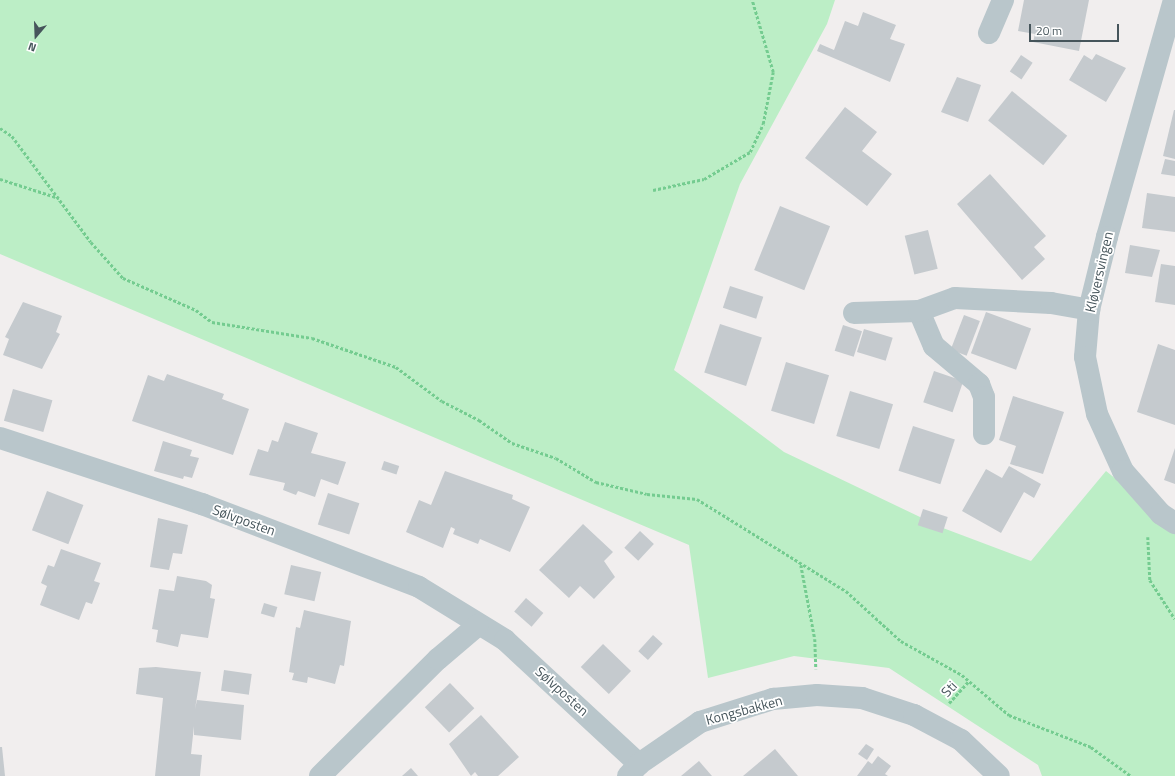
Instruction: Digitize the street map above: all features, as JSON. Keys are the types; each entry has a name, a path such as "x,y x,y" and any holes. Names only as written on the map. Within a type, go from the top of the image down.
{"street":[{"path":"989,33 1003,0"},
{"name":"Kløversvingen","path":"1168,519 1123,471 1097,414 1085,357 1089,310 1174,0"},
{"path":"854,313 919,311 955,298 1051,303 1089,310"},
{"path":"919,311 934,346 979,384 984,397 984,434"},
{"name":"Sølvposten","path":"0,438 336,553 419,587 478,625 505,640 634,770"},
{"path":"320,776 438,659 478,625"},
{"name":"Kongsbakken","path":"634,770 700,722 773,699 817,695 862,698 914,715 961,740 999,776"}],"path":[{"path":"653,190 704,179 750,152 763,124 772,72 752,0"},
{"path":"0,128 12,136 60,198 90,242 123,278 196,310 212,322 312,338 396,367 442,401 479,420 512,444 556,458 596,482 647,494 697,499 801,565 846,591 901,640 970,681 1009,715 1091,747 1131,776"},
{"path":"0,178 60,198"},
{"path":"1168,519 1149,534 1150,580 1175,619"},
{"path":"801,565 815,639 817,695"},
{"name":"Sti","path":"944,709 970,681"}],"green space":[{"path":"0,0 835,0 827,24 740,184 674,370 784,452 943,528 1031,561 1106,471 1175,527 1175,776 1042,776 1038,765 889,668 794,656 708,678 689,545 0,254"}],"building":[{"path":"1024,0 1089,0 1079,51 1033,42 1035,34 1018,31"},
{"path":"863,12 896,25 890,39 905,44 890,82 817,51 820,44 834,50 845,21 858,26"},
{"path":"1096,54 1126,68 1106,102 1069,80 1084,55 1092,60"},
{"path":"1021,55 1033,63 1021,79 1010,72"},
{"path":"957,77 981,85 968,122 941,112"},
{"path":"1012,91 1067,136 1043,165 988,121"},
{"path":"845,107 877,132 862,151 892,174 867,206 805,158"},
{"path":"1175,110 1175,159 1163,156"},
{"path":"1165,159 1175,161 1175,176 1161,174"},
{"path":"990,174 1046,236 1034,247 1045,259 1022,280 957,204"},
{"path":"1147,193 1175,197 1175,232 1142,228"},
{"path":"780,206 830,226 804,290 754,270"},
{"path":"928,230 938,269 914,275 905,236"},
{"path":"1130,245 1160,250 1152,277 1125,273"},
{"path":"1161,264 1175,266 1175,305 1155,302"},
{"path":"730,286 763,297 756,319 723,308"},
{"path":"23,302 62,316 56,332 60,334 42,369 3,355 9,339 5,337"},
{"path":"986,312 1031,328 1016,370 971,353"},
{"path":"964,315 980,321 967,356 951,350"},
{"path":"720,324 762,338 746,386 704,373"},
{"path":"843,325 862,331 854,357 835,351"},
{"path":"864,329 893,338 886,361 857,352"},
{"path":"1158,344 1175,350 1175,425 1137,412"},
{"path":"786,362 829,375 814,424 771,411"},
{"path":"934,371 963,381 953,412 923,402"},
{"path":"167,374 224,394 222,399 249,409 233,455 132,421 148,375 164,381"},
{"path":"13,389 52,400 43,432 4,421"},
{"path":"850,391 893,404 879,449 836,436"},
{"path":"1013,396 1064,412 1043,474 1010,464 1016,446 999,440"},
{"path":"285,422 318,433 311,453 346,462 338,485 321,479 315,497 298,491 296,495 283,490 285,483 249,475 258,449 268,452 272,440 278,442"},
{"path":"913,426 955,440 940,484 898,471"},
{"path":"163,441 192,450 190,456 199,458 192,478 184,476 183,479 154,471"},
{"path":"1175,448 1175,484 1164,480"},
{"path":"384,461 399,466 396,475 381,470"},
{"path":"1009,466 1041,484 1034,498 1024,492 1001,533 962,511 986,469 1002,478"},
{"path":"445,471 513,495 512,499 530,507 510,552 480,539 478,544 453,534 455,529 451,527 443,548 406,532 419,500 431,505"},
{"path":"47,491 83,505 68,544 32,530"},
{"path":"328,493 359,503 349,535 318,524"},
{"path":"923,509 948,517 942,533 918,525"},
{"path":"158,518 188,525 182,554 173,553 169,570 150,567"},
{"path":"583,524 613,552 604,561 615,577 594,599 580,586 569,598 539,570"},
{"path":"640,531 654,544 638,561 624,548"},
{"path":"61,549 101,563 94,581 100,583 92,604 86,602 79,620 40,605 47,586 41,583 48,565 54,567"},
{"path":"291,565 321,572 314,601 284,594"},
{"path":"177,576 206,581 212,585 210,598 215,599 208,638 181,634 178,647 156,642 158,630 152,629 159,589 174,591"},
{"path":"526,598 543,613 532,627 514,612"},
{"path":"264,603 277,607 274,618 261,614"},
{"path":"304,610 351,621 344,666 340,665 335,684 308,677 307,683 292,680 294,673 289,672 296,627 300,628"},
{"path":"653,635 663,644 648,660 638,651"},
{"path":"603,644 631,671 609,694 581,667"},
{"path":"156,667 201,672 195,709 197,700 244,705 241,740 194,735 194,726 191,754 202,755 200,776 155,776 163,698 136,694 139,668"},
{"path":"224,670 252,674 249,695 221,691"},
{"path":"450,683 474,708 449,732 425,707"},
{"path":"481,715 519,757 498,776 478,776 475,772 471,776 449,744"},
{"path":"866,744 874,749 867,760 858,754"},
{"path":"0,747 2,747 5,776 0,776"},
{"path":"775,749 798,776 743,776"},
{"path":"878,756 891,766 885,774 888,776 857,776 868,761 872,764"},
{"path":"699,761 712,776 681,776"},
{"path":"411,768 418,776 402,776"}]}
